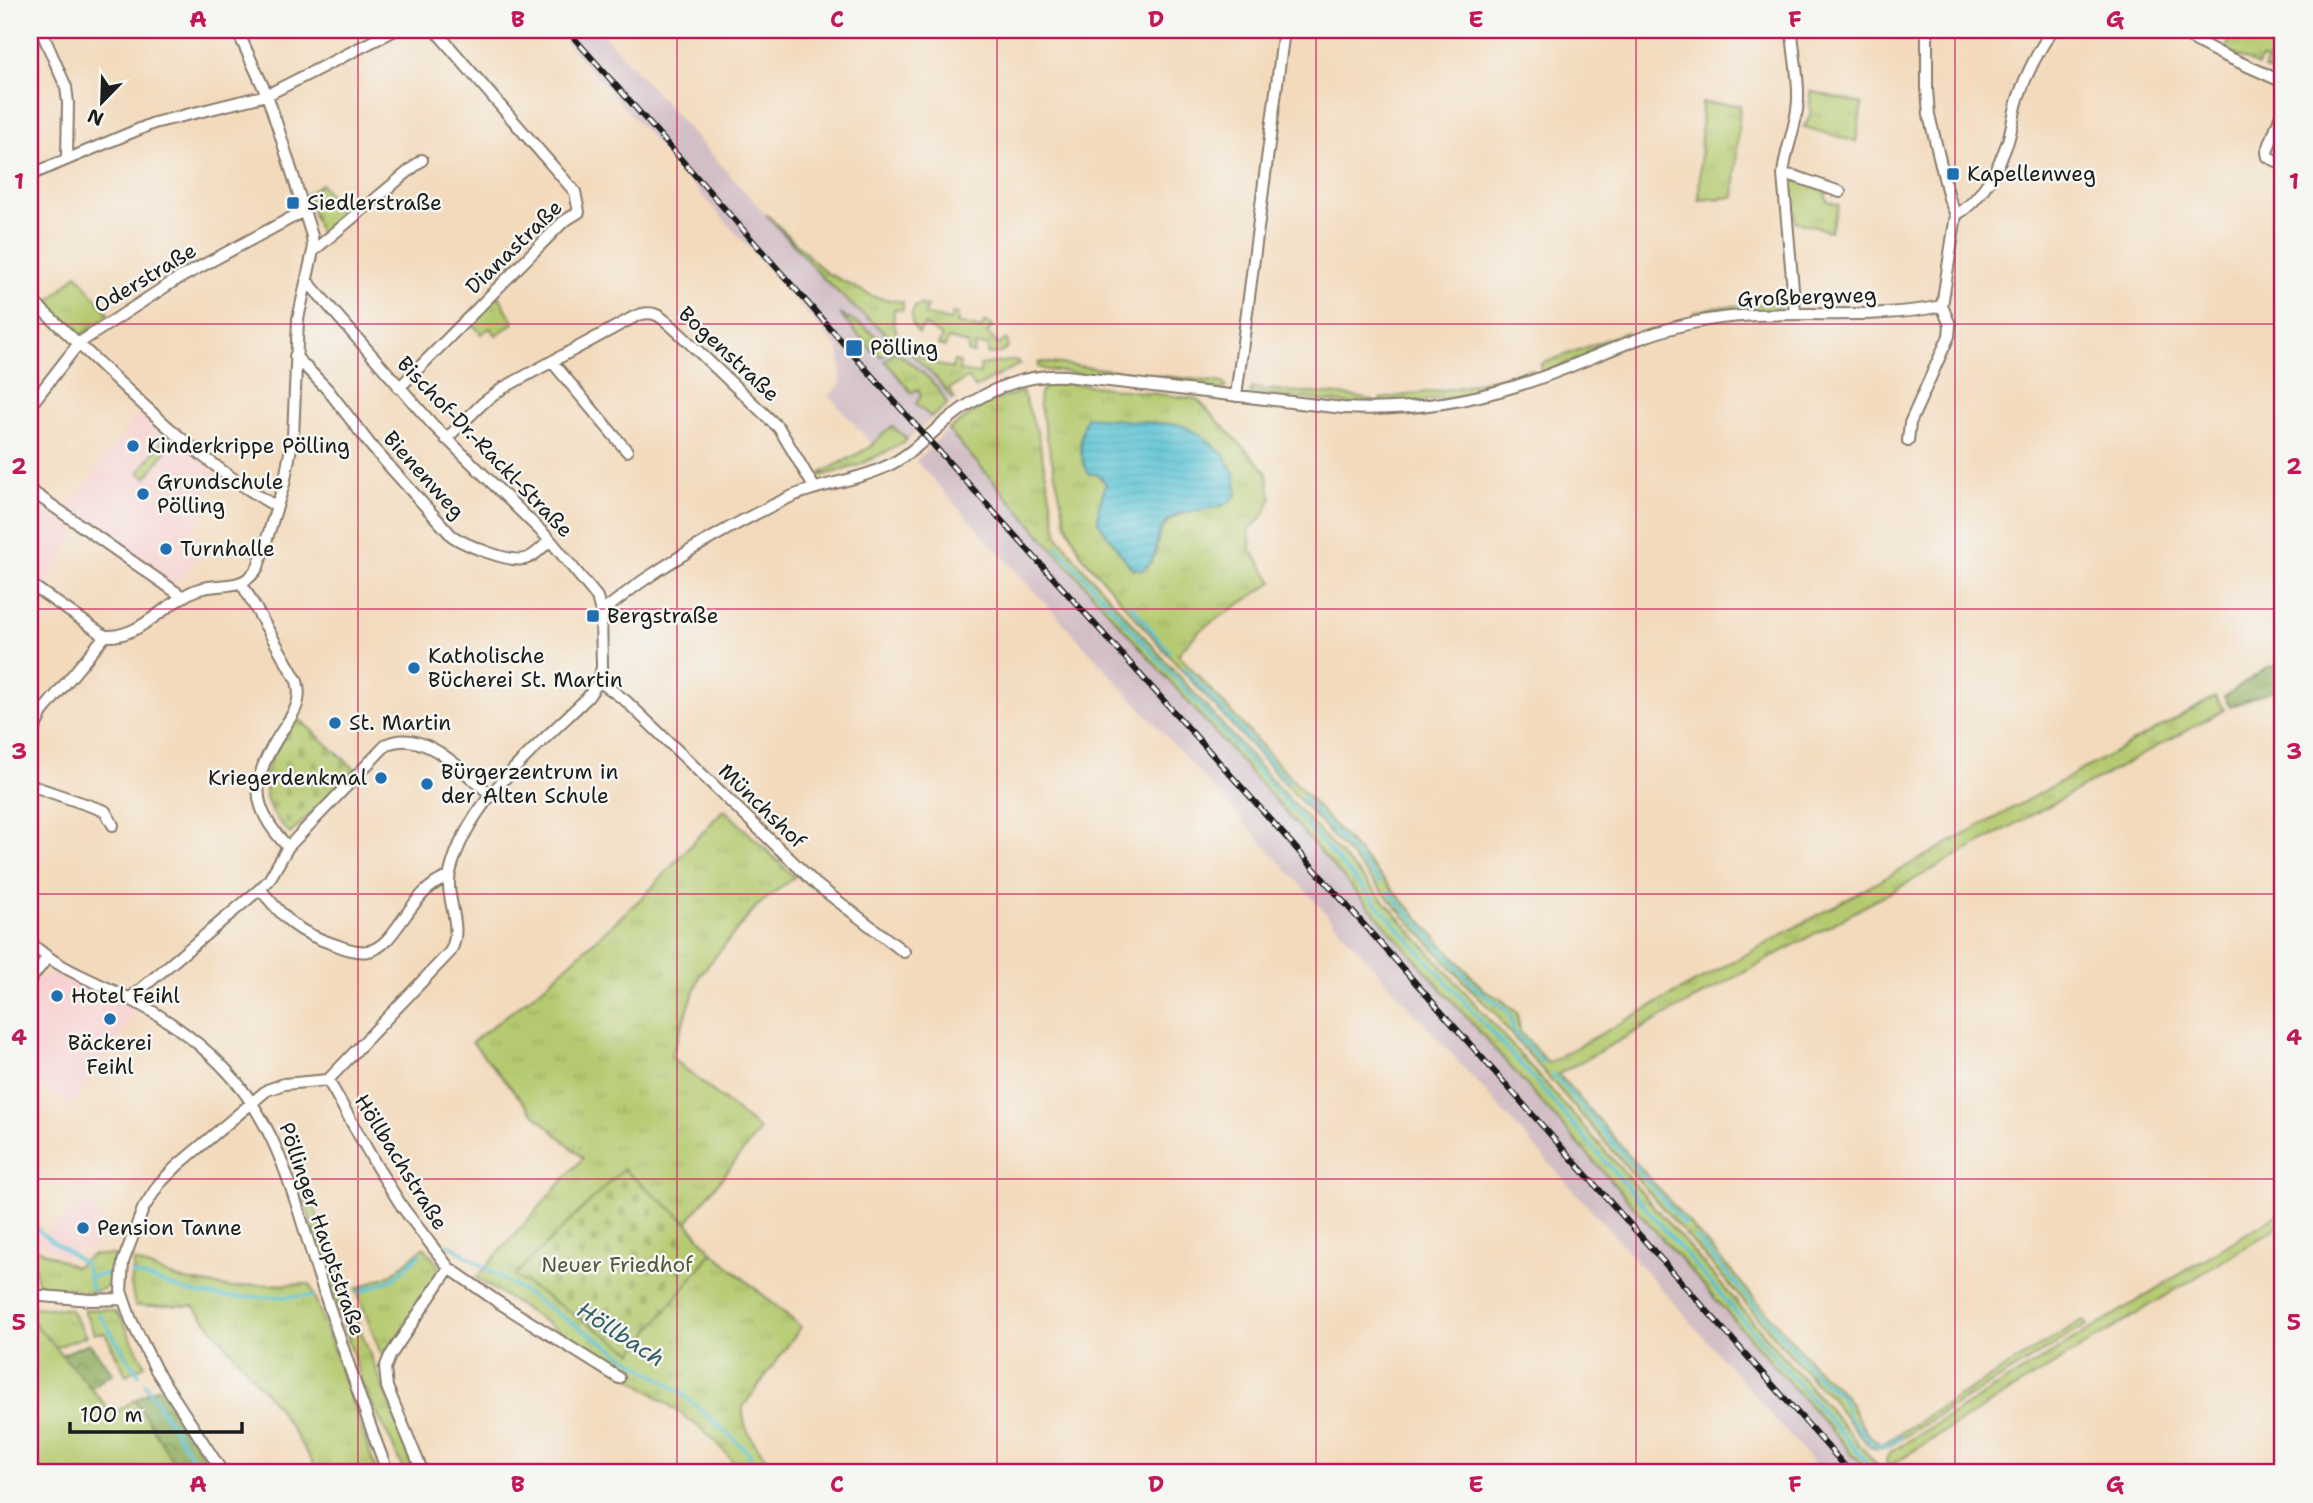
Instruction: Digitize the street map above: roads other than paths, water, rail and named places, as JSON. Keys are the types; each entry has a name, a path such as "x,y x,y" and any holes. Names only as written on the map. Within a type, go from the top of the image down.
{"street":[{"path":"41,30 66,87 67,159"},
{"path":"30,584 106,636 115,636 133,631 183,597 209,586 243,584 253,576 258,567 277,507 293,437 298,319 313,251 312,236 267,95 237,30"},
{"path":"30,175 127,132 267,95 395,30"},
{"name":"Dianastraße","path":"399,388 563,222 579,212 575,192 435,30"},
{"path":"1236,396 1284,30"},
{"path":"1792,30 1798,100 1797,116 1785,155 1783,175 1794,312"},
{"path":"1908,441 1910,423 1949,336 1950,326 1942,306 1956,215 1949,198 1929,115 1927,30"},
{"path":"1956,215 1966,210 1990,178 2008,140 2021,89 2052,30"},
{"path":"2176,30 2283,82"},
{"path":"2283,109 2267,152 2269,157 2283,164"},
{"path":"313,251 422,160"},
{"path":"1783,175 1794,176 1840,192"},
{"name":"Oderstraße","path":"30,406 79,343 174,281 304,211"},
{"name":"Bischof-Dr.-Rackl-Straße","path":"307,281 446,439 550,540 590,586 597,597 601,612"},
{"path":"30,299 167,427 224,472 277,507"},
{"name":"Großbergweg","path":"814,486 868,474 885,467 904,457 971,402 1012,383 1045,375 1293,404 1377,410 1453,403 1517,386 1691,323 1794,312 1877,315 1942,306"},
{"name":"Bogenstraße","path":"446,439 483,403 503,388 634,317 652,312 678,332 779,428 814,486"},
{"name":"Bienenweg","path":"295,356 328,390 372,447 452,536 470,546 521,560 530,557 550,540"},
{"path":"552,363 626,452"},
{"path":"223,1473 156,1370 122,1299 125,1252 142,1209 152,1193 178,1165 253,1101 276,1085 328,1080 450,951 456,934 449,877 458,849 490,794 588,697 599,681 602,667 601,612 643,580 708,541 814,486"},
{"path":"30,490 183,597"},
{"path":"243,584 297,681 300,692 294,713 263,764 256,789 263,811 279,839 288,847"},
{"path":"30,738 42,712 106,636"},
{"name":"Münchshof","path":"599,681 625,701 817,885 904,952"},
{"path":"30,706 42,712"},
{"path":"129,999 260,889 269,880 288,847 391,742 410,740 427,746 490,794"},
{"path":"30,785 105,811 113,825"},
{"path":"260,889 290,924 304,934 352,950 368,951 380,946 389,937 424,890 449,877"},
{"name":"Pöllinger Hauptstraße","path":"30,942 47,958 167,1020 216,1060 253,1101 279,1155 358,1393 388,1473"},
{"path":"30,980 47,958"},
{"name":"Höllbachstraße","path":"328,1080 403,1208 449,1268 619,1378"},
{"path":"423,1473 387,1387 385,1368 390,1356 449,1268"},
{"path":"30,1295 91,1300 122,1299"}],"water":[{"path":"1086,417 1181,425 1201,435 1225,456 1236,478 1237,495 1224,505 1178,514 1166,522 1159,534 1153,559 1142,570 1133,570 1098,522 1106,483 1097,474 1089,474 1083,460 1081,439"}],"waterway":[{"path":"1057,546 1531,1076 1875,1472"},
{"path":"1130,604 1169,651"},
{"path":"1184,668 1288,782"},
{"path":"1302,797 1380,882"},
{"path":"1389,892 1480,992 1503,1007 1511,1016 1513,1031 1543,1063"},
{"path":"1553,1074 1685,1225"},
{"path":"30,1219 41,1233 85,1264 92,1290"},
{"path":"1695,1237 1818,1378 1842,1398 1849,1417 1873,1445 1885,1446 1901,1436"},
{"name":"Höllbach","path":"448,1244 678,1390 749,1453 756,1473"},
{"name":"Höllbach","path":"359,1292 393,1279 420,1254"},
{"name":"Höllbach","path":"90,1277 112,1273"},
{"name":"Höllbach","path":"132,1274 205,1295 313,1296"},
{"path":"99,1314 139,1375"},
{"path":"145,1384 202,1473"}],"railway":[{"path":"567,30 910,419 1246,792 1851,1473"}],"place":[{"name":"Kapellenweg","path":"1953,174"},
{"name":"Siedlerstraße","path":"293,203"},
{"name":"Pölling","path":"854,348"},
{"name":"Kinderkrippe Pölling","path":"133,446"},
{"name":"Grundschule Pölling","path":"143,494"},
{"name":"Turnhalle","path":"166,549"},
{"name":"Bergstraße","path":"593,616"},
{"name":"Katholische Bücherei St. Martin","path":"414,668"},
{"name":"St. Martin","path":"335,723"},
{"name":"Kriegerdenkmal","path":"381,778"},
{"name":"Bürgerzentrum in der Alten Schule","path":"427,784"},
{"name":"Hotel Feihl","path":"57,996"},
{"name":"Bäckerei Feihl","path":"110,1019"},
{"name":"Pension Tanne","path":"83,1228"}],"park label":[{"name":"Neuer Friedhof","path":"617,1265"}]}
